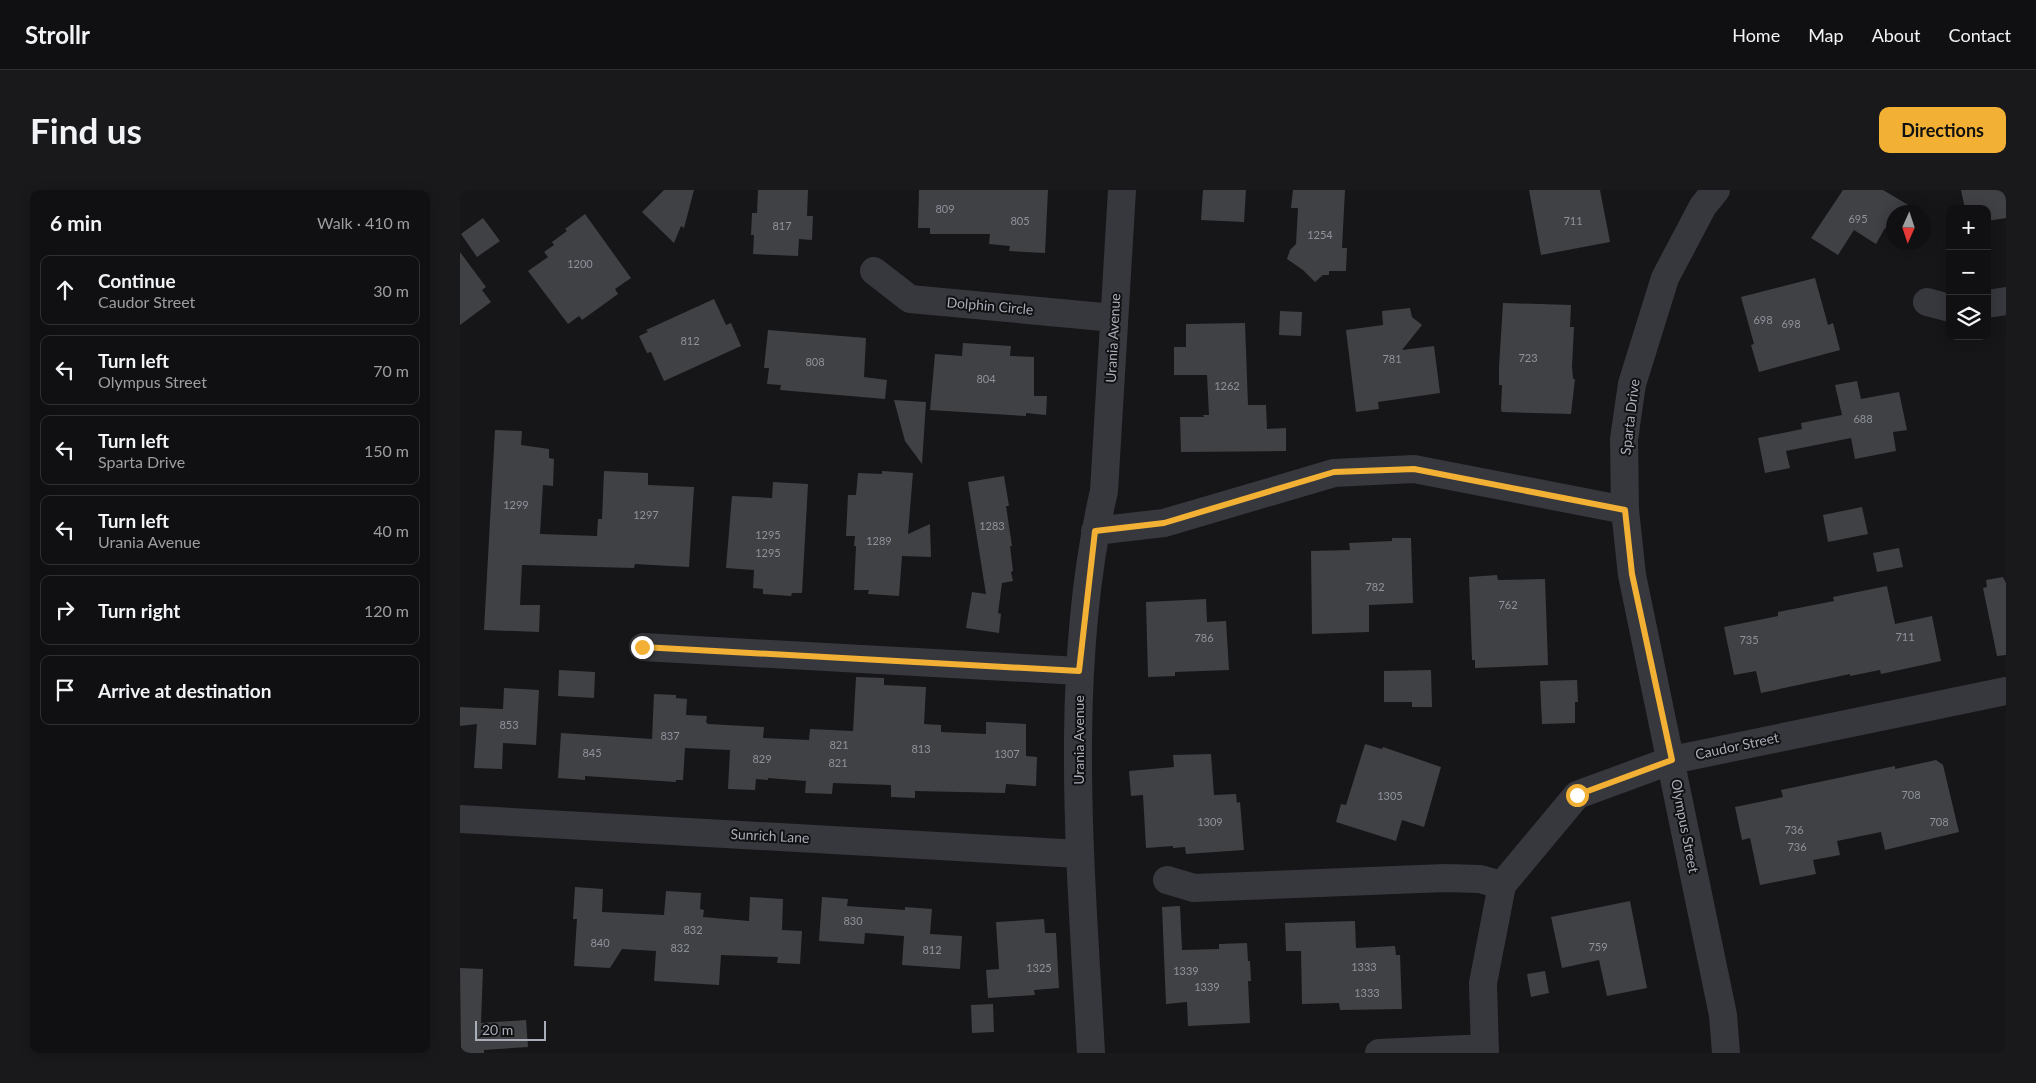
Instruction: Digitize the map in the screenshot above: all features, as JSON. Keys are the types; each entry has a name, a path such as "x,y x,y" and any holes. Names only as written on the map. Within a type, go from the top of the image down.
{"street":[{"name":"Urania Avenue","path":"1091,1053 1080,854 1079,671 1095,531 1104,491 1122,190"},
{"name":"Sparta Drive","path":"1625,510 1624,439 1632,384 1665,278 1703,206 1716,190"},
{"name":"Dolphin Circle","path":"874,271 910,299 1114,318"},
{"path":"1991,303 2006,301"},
{"path":"1095,531 1164,523 1334,472 1414,469 1625,510"},
{"name":"Olympus Street","path":"1625,510 1632,574 1672,760 1723,1014 1726,1053"},
{"path":"642,647 1079,671"},
{"name":"Caudor Street","path":"1485,1051 1483,982 1502,885 1577,795 1672,760 2006,691"},
{"name":"Sunrich Lane","path":"460,819 1080,854"},
{"path":"1167,880 1194,888 1445,878 1480,879 1502,885"},
{"path":"1379,1053 1485,1051"}],"building":[{"path":"664,190 694,190 684,228 681,226 674,243 642,212"},
{"path":"758,190 808,190 807,216 813,216 812,240 799,239 798,256 753,254 754,235 751,235 752,213 757,213"},
{"path":"919,190 1048,190 1045,253 1009,251 1010,246 989,244 990,234 930,234 930,228 918,228"},
{"path":"1203,190 1246,190 1244,222 1201,220"},
{"path":"1293,190 1345,190 1342,248 1347,248 1346,271 1329,271 1329,275 1323,275 1315,282 1303,270 1287,259 1290,250 1296,244 1298,208 1291,208"},
{"path":"1529,190 1600,190 1610,242 1541,255"},
{"path":"1843,190 1883,190 1908,205 1886,205 1886,229 1876,244 1854,230 1838,255 1811,238"},
{"path":"1961,190 2006,190 2006,218 1991,220 1991,205 1964,205"},
{"path":"585,214 631,278 615,289 618,294 582,320 579,316 568,324 528,271 548,257 544,252 554,245 552,242 567,231 565,229"},
{"path":"483,218 500,241 477,257 461,234"},
{"path":"460,252 486,287 482,290 491,302 460,325"},
{"path":"1815,278 1828,325 1833,323 1840,350 1759,372 1751,345 1754,344 1741,297"},
{"path":"714,299 726,325 731,323 741,346 664,381 651,352 647,353 639,336 648,332 646,330"},
{"path":"1503,303 1571,305 1570,327 1574,327 1572,366 1573,379 1575,379 1571,414 1502,412 1502,385 1499,385 1499,367"},
{"path":"1410,308 1412,317 1422,325 1402,350 1434,346 1440,393 1378,402 1379,409 1356,412 1346,330 1383,325 1382,311"},
{"path":"1280,311 1302,312 1301,336 1279,335"},
{"path":"1245,323 1248,405 1266,405 1267,429 1286,428 1286,451 1181,452 1180,417 1204,417 1203,415 1209,415 1207,375 1174,375 1174,347 1186,347 1186,324"},
{"path":"768,330 866,338 864,377 887,380 885,399 780,390 781,385 767,384 769,368 764,368"},
{"path":"963,343 1011,346 1010,356 1034,357 1034,396 1047,396 1046,415 1026,413 1026,416 930,410 935,354 962,356"},
{"path":"1857,381 1861,399 1899,392 1907,430 1893,432 1896,451 1855,459 1851,438 1786,451 1790,468 1765,473 1758,438 1802,429 1801,423 1842,415 1835,385"},
{"path":"894,400 926,402 922,464 905,441"},
{"path":"495,430 522,431 521,445 549,449 549,458 554,459 553,486 543,485 540,534 597,536 598,519 602,519 604,471 648,473 648,485 694,487 689,567 635,564 634,568 522,565 520,605 540,605 539,632 484,630"},
{"path":"882,471 913,473 908,534 930,524 931,557 902,556 899,596 868,594 869,590 854,590 855,536 846,536 848,495 856,495 858,473 882,474"},
{"path":"1004,476 1009,506 1006,506 1012,546 1010,546 1013,581 1002,583 998,613 1001,614 999,633 966,628 972,592 986,594 968,482"},
{"path":"773,482 808,484 802,593 792,593 791,596 763,594 763,589 753,588 754,570 726,568 732,496 772,498"},
{"path":"1862,507 1868,534 1828,542 1823,515"},
{"path":"1392,538 1411,538 1413,603 1369,605 1369,632 1312,634 1311,551 1350,550 1349,543 1392,541"},
{"path":"1899,548 1903,567 1877,572 1873,553"},
{"path":"1497,575 1498,580 1545,579 1548,665 1475,668 1475,660 1472,660 1469,577"},
{"path":"2003,577 2006,583 2006,655 1997,656 1983,588 1987,587 1986,580"},
{"path":"1887,586 1895,624 1932,616 1941,661 1881,674 1880,670 1850,676 1850,674 1761,693 1756,671 1734,675 1724,627 1778,616 1778,612 1834,601 1833,597"},
{"path":"1206,599 1207,622 1226,621 1229,670 1175,672 1175,676 1148,677 1146,602"},
{"path":"559,670 595,672 594,698 558,696"},
{"path":"1431,670 1432,707 1412,707 1412,702 1384,702 1384,671"},
{"path":"856,677 884,678 884,685 926,687 924,724 941,725 941,732 986,734 986,722 1026,724 1026,756 1037,757 1036,786 1006,784 1005,793 915,791 915,798 891,797 891,785 833,783 832,794 805,793 806,781 768,778 768,780 756,779 755,790 728,789 730,750 685,748 683,780 676,780 676,782 585,776 585,780 558,778 561,733 652,739 654,694 676,695 676,698 687,699 686,715 707,716 706,722 708,724 764,727 763,738 809,740 810,729 853,731"},
{"path":"1577,680 1578,702 1575,702 1575,723 1542,724 1540,681"},
{"path":"504,688 539,690 536,745 503,743 502,769 474,768 477,724 460,726 460,707 503,709"},
{"path":"1365,744 1382,749 1383,747 1441,767 1424,827 1402,820 1396,841 1336,822 1341,804 1346,805"},
{"path":"1211,754 1214,795 1236,794 1237,803 1240,802 1244,850 1186,854 1185,847 1146,848 1143,795 1131,796 1129,771 1174,767 1173,755"},
{"path":"1936,760 1943,765 1959,832 1885,850 1881,832 1837,841 1840,855 1813,860 1816,874 1760,885 1750,838 1742,840 1735,807 1783,797 1781,790 1895,766 1895,769"},
{"path":"575,887 603,889 602,912 664,915 666,891 701,893 700,909 704,910 703,917 749,921 750,897 783,899 782,930 802,931 800,964 777,963 778,957 721,955 719,985 654,981 656,951 622,949 610,968 574,966 577,919 573,919"},
{"path":"822,897 848,899 847,906 905,910 905,907 932,909 930,934 962,936 960,969 902,965 904,936 865,933 864,944 819,941"},
{"path":"1630,901 1647,988 1607,996 1599,960 1562,968 1551,917"},
{"path":"1180,906 1182,950 1219,949 1219,944 1247,943 1251,981 1248,981 1250,1023 1188,1026 1187,1002 1166,1004 1162,907"},
{"path":"1044,919 1045,933 1056,933 1059,988 1034,990 1035,995 988,998 986,970 999,969 996,922"},
{"path":"1355,921 1356,948 1395,946 1396,955 1400,955 1402,1009 1340,1010 1339,1003 1302,1004 1301,951 1286,951 1285,923"},
{"path":"460,968 483,969 481,1023 526,1020 528,1047 484,1050 484,1053 461,1053"},
{"path":"1545,971 1549,993 1531,997 1527,974"},
{"path":"993,1004 994,1032 972,1033 971,1005"}],"route":[{"path":"642,647 1079,671 1095,531 1164,523 1334,472 1414,469 1625,510 1632,574 1672,760 1577,795"}]}
